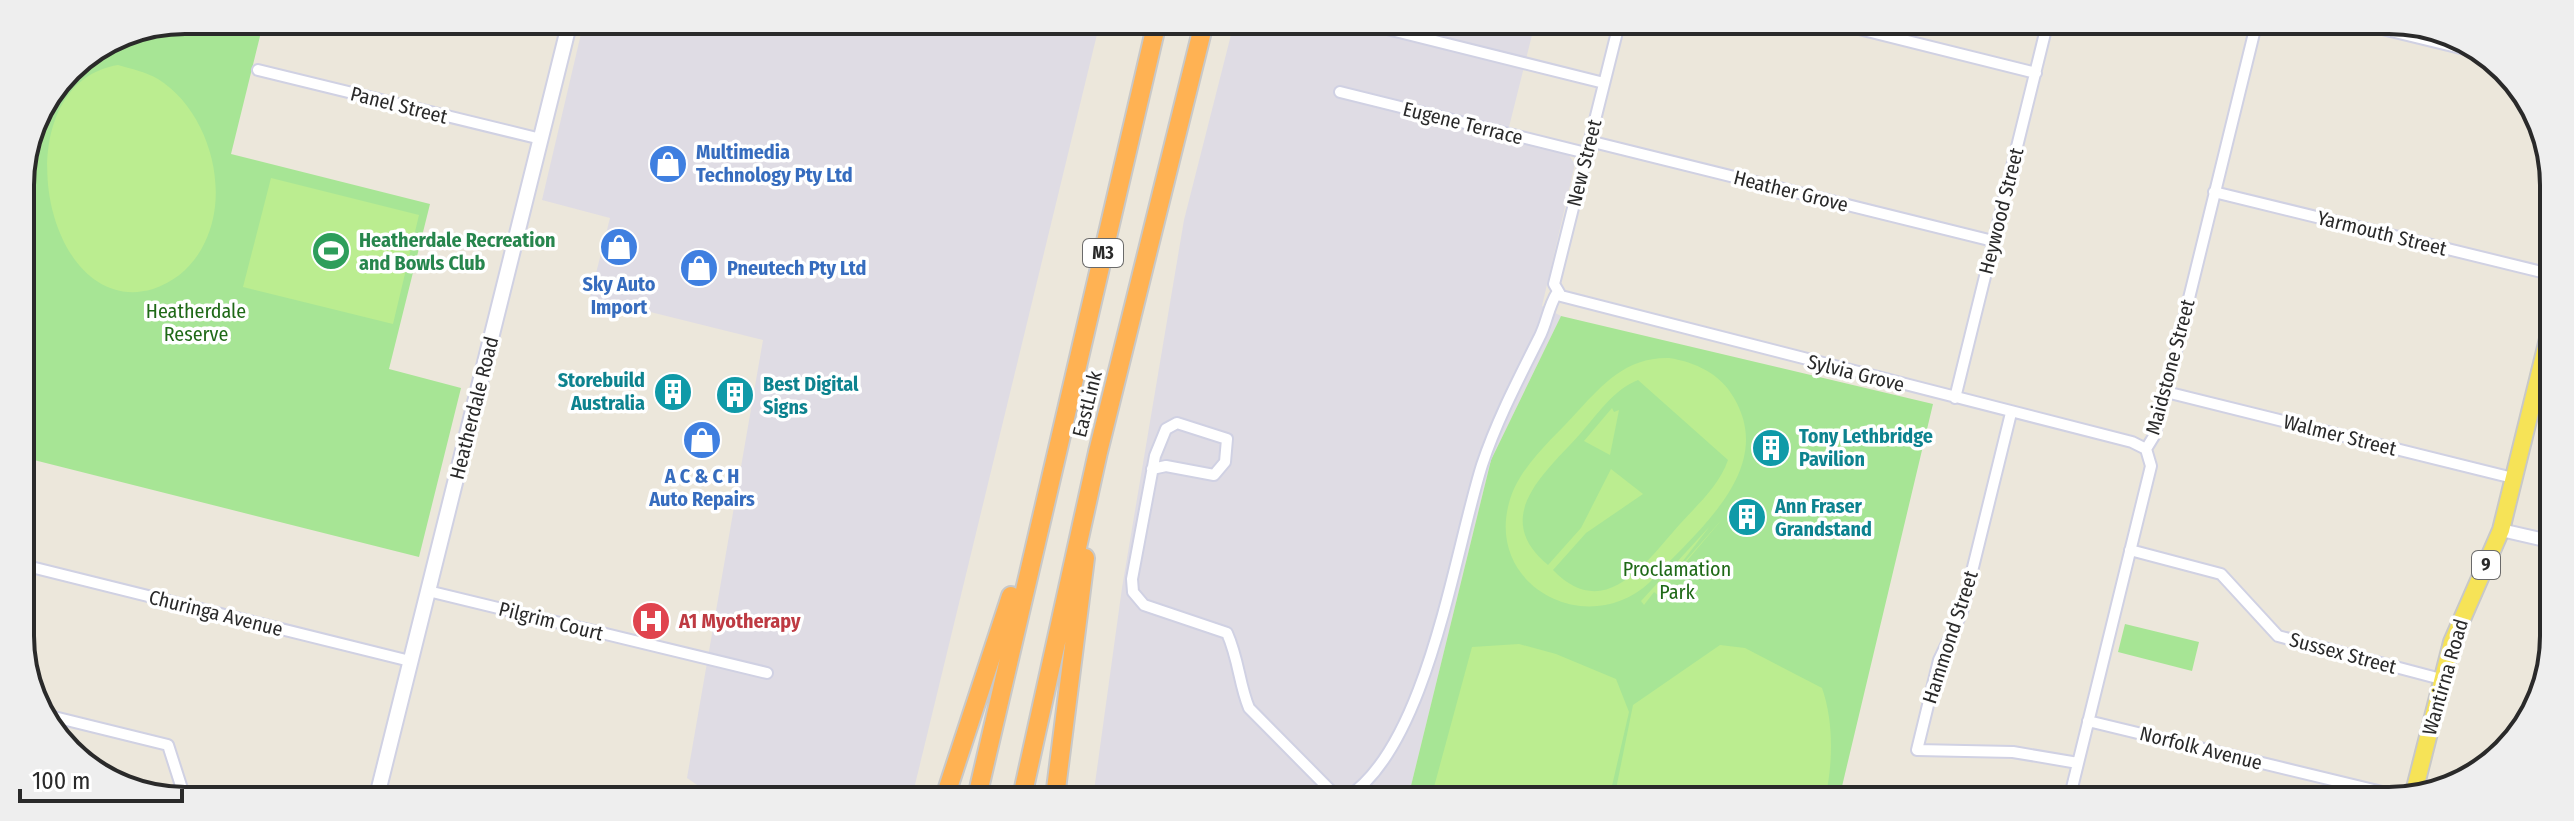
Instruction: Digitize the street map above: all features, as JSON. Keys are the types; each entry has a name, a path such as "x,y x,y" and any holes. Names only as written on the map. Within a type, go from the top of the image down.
{"highway":[{"name":"EastLink","path":"979,787 1154,34"},
{"name":"EastLink","path":"1024,787 1098,452 1201,34"},
{"path":"1056,787 1098,452"},
{"path":"948,787 1048,483"}],"main road":[{"name":"Heatherdale Road","path":"379,787 567,34"},
{"name":"Wantirna Road","path":"2416,784 2456,631 2501,530 2540,371"}],"street":[{"path":"1407,34 1604,83"},
{"name":"New Street","path":"1358,787 1385,761 1410,713 1486,453 1504,403 1542,334 1548,309 1561,296 1554,284 1616,34"},
{"path":"1879,34 2036,73"},
{"name":"Heywood Street","path":"1955,398 2045,34"},
{"name":"Maidstone Street","path":"2072,787 2151,466 2146,449 2154,436 2166,392 2254,34"},
{"path":"2407,35 2443,44"},
{"name":"Panel Street","path":"258,70 541,139"},
{"name":"Eugene Terrace","path":"1340,92 1586,153"},
{"name":"Heather Grove","path":"1589,141 1993,241"},
{"name":"Yarmouth Street","path":"2214,192 2540,272"},
{"name":"Sylvia Grove","path":"1561,296 2132,442 2146,449"},
{"name":"Walmer Street","path":"2166,392 2513,478"},
{"name":"Hammond Street","path":"2011,413 1962,612 1939,660 1917,750 2013,752 2078,763"},
{"path":"1152,469 1166,466 1214,475 1225,462 1227,439 1177,423 1166,429 1152,469 1133,592 1144,605 1227,633 1242,673 1249,708 1327,787"},
{"path":"2501,530 2540,539"},
{"name":"Sussex Street","path":"2130,550 2221,574 2278,636 2441,679"},
{"name":"Churinga Avenue","path":"34,568 410,661"},
{"name":"Pilgrim Court","path":"428,591 767,673"},
{"path":"58,718 168,745 181,787"},
{"name":"Norfolk Avenue","path":"2088,721 2361,787"}],"shaded area":[{"path":"581,34 1097,34 914,787 700,787 687,778 763,340 590,297 610,218 542,200"},
{"path":"1231,34 1532,34 1509,127 1570,144 1568,154 1575,164 1542,306 1561,316 1491,460 1411,787 1095,787 1122,588 1184,220"}],"green space":[{"name":"Heatherdale Reserve","path":"261,34 231,154 430,204 389,369 461,388 419,557 34,460 34,175 37,155 42,136 59,101 85,71 109,54 127,45 165,35"},
{"path":"118,65 158,79 190,110 202,130 215,175 216,199 212,221 201,250 177,276 153,289 115,290 84,271 62,238 50,196 48,153 58,113 81,81"},
{"name":"Heatherdale Recreation and Bowls Club","path":"271,178 419,215 393,324 243,287"},
{"name":"Proclamation Park","path":"1561,316 1933,404 1842,787 1411,787 1491,460"},
{"path":"1669,358 1698,366 1715,376 1729,390 1745,425 1745,451 1738,475 1725,499 1707,521 1650,582 1625,599 1599,606 1572,605 1548,596 1527,580 1513,559 1506,533 1509,503 1514,490 1528,465 1597,391 1629,367","holes":["1638,380 1728,460 1714,486 1653,555 1623,582 1607,589 1590,591 1572,585 1553,570 1586,533 1643,494 1611,469 1581,528 1548,565 1531,547 1524,530 1523,513 1539,480 1606,403"]},
{"path":"1612,408 1614,412 1619,410 1610,455 1584,441"},
{"path":"1724,517 1658,595 1654,592 1644,605 1641,601 1710,526 1665,584"},
{"path":"2125,624 2199,642 2192,671 2118,652"},
{"path":"1519,644 1556,654 1616,679 1629,712 1612,787 1434,787 1472,647"},
{"path":"1720,645 1745,648 1822,688 1829,715 1831,743 1827,787 1616,787 1633,705"}],"place":[{"name":"Multimedia Technology Pty Ltd","path":"668,164"},
{"name":"Sky Auto Import","path":"619,247"},
{"name":"Heatherdale Recreation and Bowls Club","path":"331,251"},
{"name":"Pneutech Pty Ltd","path":"699,268"},
{"name":"Storebuild Australia","path":"673,392"},
{"name":"Best Digital Signs","path":"735,395"},
{"name":"A C & C H Auto Repairs","path":"702,440"},
{"name":"Tony Lethbridge Pavilion","path":"1771,448"},
{"name":"Ann Fraser Grandstand","path":"1747,517"},
{"name":"A1 Myotherapy","path":"651,621"}]}
